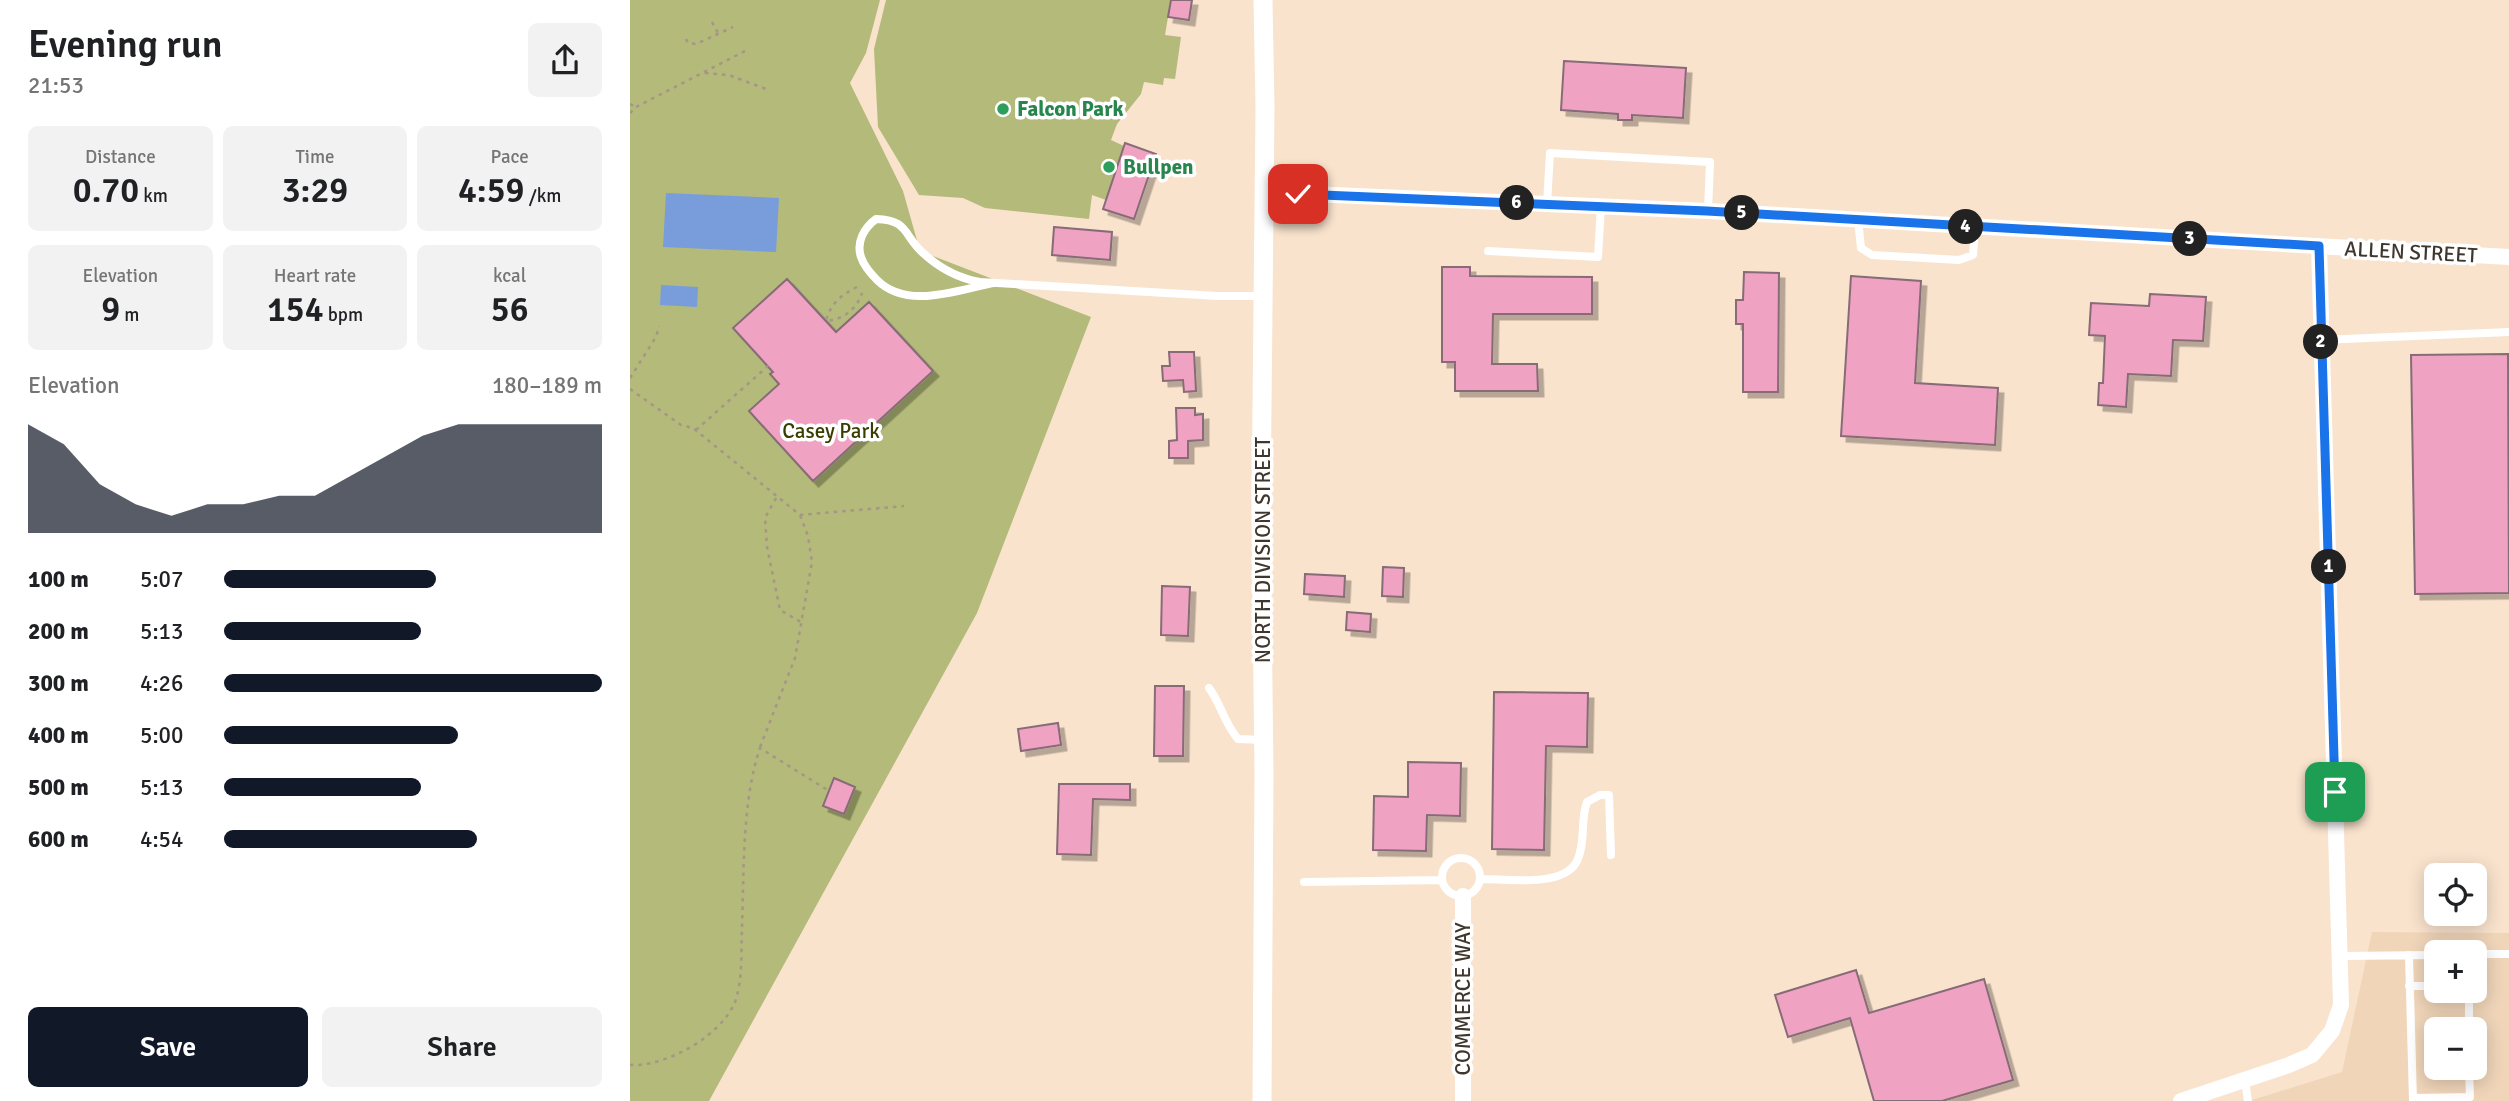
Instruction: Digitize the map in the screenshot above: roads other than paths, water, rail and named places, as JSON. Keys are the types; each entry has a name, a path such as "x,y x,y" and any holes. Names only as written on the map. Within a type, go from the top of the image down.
{"street":[{"name":"NORTH DIVISION STREET","path":"1262,1101 1261,510 1265,296 1263,0"},
{"name":"ALLEN STREET","path":"1265,192 1707,211 2509,257"},
{"path":"2181,1101 2303,1060 2325,1042 2339,1015 2341,1005 2319,246"},
{"name":"COMMERCE WAY","path":"1463,896 1463,1101"}],"lane":[{"path":"1547,204 1550,153 1710,162 1707,211"},
{"path":"1488,251 1598,257 1601,206"},
{"path":"993,283 918,296 897,293 884,286 868,271 860,256 864,228 876,219 890,220 906,229 920,251 938,266 969,280 1217,296 1265,296"},
{"path":"1858,219 1861,248 1872,255 1959,260 1973,255 1975,227"},
{"path":"2321,340 2509,332"},
{"path":"1209,688 1217,699 1227,726 1238,738 1263,740"},
{"path":"1480,879 1552,879 1566,874 1577,861 1582,843 1583,813 1587,802 1600,794 1609,795 1611,855"},
{"path":"1460,858 1473,862 1480,873 1480,879 1474,891 1463,896 1451,893 1442,880 1449,862 1460,858"},
{"path":"1304,883 1442,880"},
{"path":"2487,954 2509,954"},
{"path":"2409,955 2413,1100 2470,1097 2469,1080"},
{"path":"2341,956 2424,955"},
{"path":"2409,986 2424,986"},
{"path":"2245,1081 2248,1101"}],"water":[{"path":"666,193 779,198 776,252 663,247"},
{"path":"661,285 698,287 697,307 660,305"}],"place":[{"name":"Falcon Park","path":"1003,109"},
{"name":"Bullpen","path":"1109,167"}],"park label":[{"name":"Casey Park","path":"831,431"}]}
